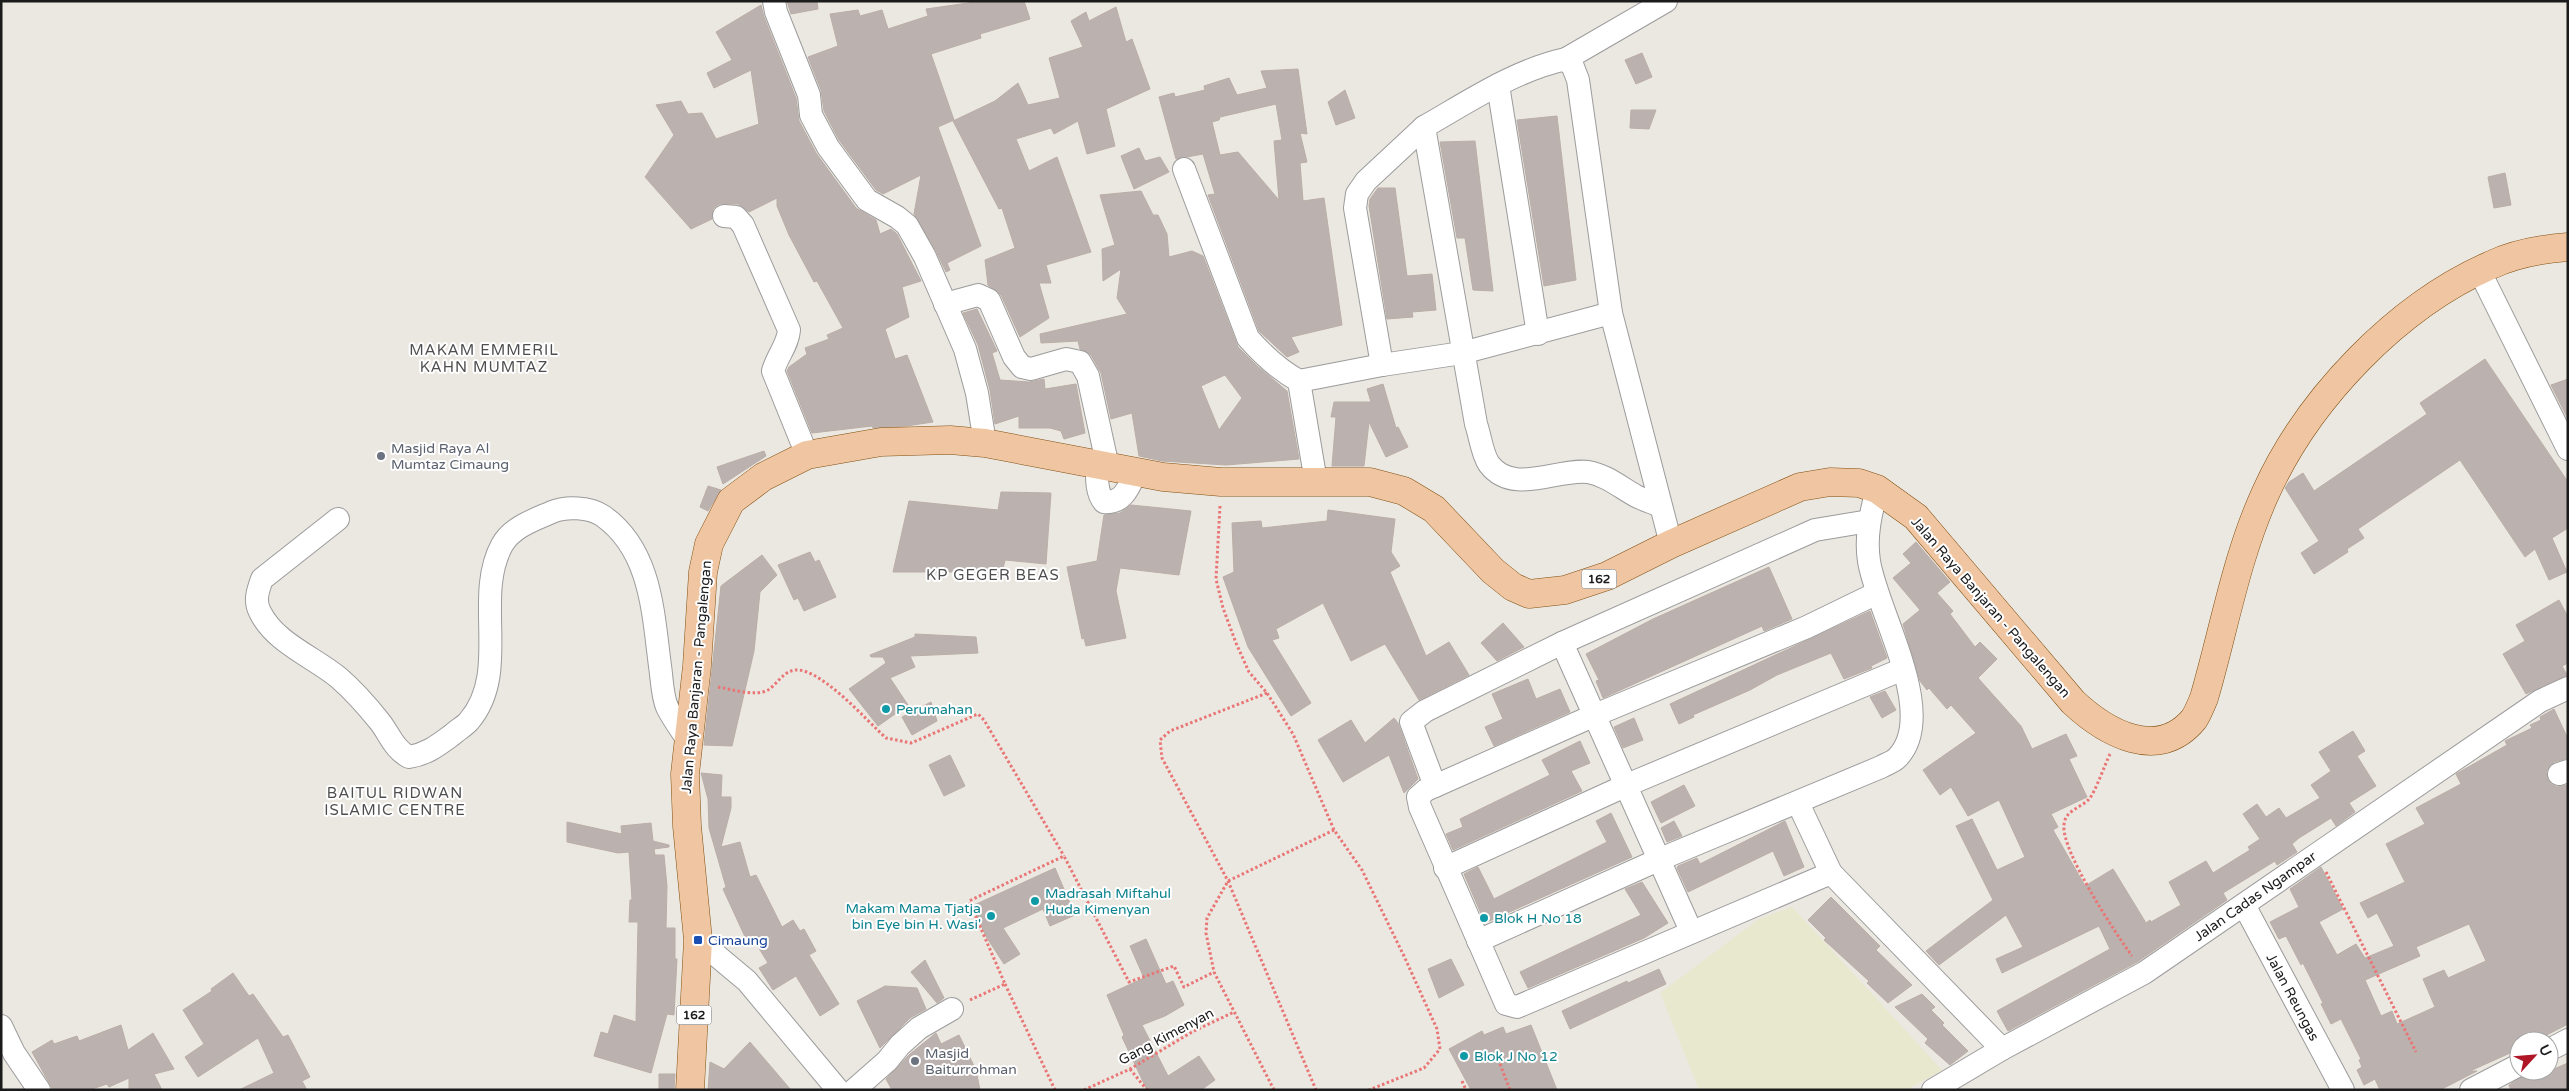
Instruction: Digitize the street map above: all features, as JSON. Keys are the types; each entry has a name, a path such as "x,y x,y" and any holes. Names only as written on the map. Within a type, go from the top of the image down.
{"main road":[{"name":"Jalan Raya Banjaran - Pangalengan","path":"690,1090 698,940 686,826 685,774 695,684 703,572 708,544 731,501 744,489 763,477 807,455 881,442 922,440 986,443 1163,477 1222,482 1370,482 1404,491 1434,509 1493,571 1513,586 1528,594 1565,590 1607,576 1671,544 1800,487 1830,482 1859,483 1877,489 1916,517 2073,702 2092,720 2119,735 2140,740 2162,740 2179,732 2194,718 2204,698 2249,533 2266,491 2302,427 2371,347 2407,314 2479,270 2524,253 2568,247"}],"street":[{"path":"774,1 776,12 810,95 811,115 817,127 841,166 867,200 897,217 907,226 918,244 945,304 972,372 986,443"},
{"path":"1382,365 1355,208 1357,194 1366,181 1424,127 1498,85 1566,59 1666,1"},
{"path":"1566,59 1578,80 1611,313 1671,544"},
{"path":"1498,85 1538,334"},
{"path":"1424,127 1462,353 1476,424 1489,464 1505,477 1528,480 1572,471 1589,472 1605,477 1638,497 1661,506"},
{"path":"1184,169 1248,338 1262,354 1287,375 1299,381 1382,365 1462,353 1611,313"},
{"path":"724,216 736,217 743,225 789,330 789,340 776,360 774,371 807,455"},
{"path":"2479,270 2568,449"},
{"path":"945,304 978,295 989,300 1014,357 1022,367 1031,369 1066,359 1080,362 1088,376 1103,466"},
{"path":"1299,381 1316,482"},
{"path":"1478,941 1658,860 1798,803 1897,758 1908,739 1912,717 1903,669 1877,594 1869,562 1867,543 1869,521 1877,489"},
{"path":"338,518 262,579 257,591 257,604 260,614 274,630 338,677 359,698 381,723 400,753 409,757 432,750 469,720 485,693 491,652 492,586 495,563 502,544 512,532 557,510 582,509 597,512 614,524 631,545 642,567 649,589 665,699 689,742"},
{"path":"1435,786 1411,722 1425,711 1562,643 1815,530 1869,521"},
{"path":"1831,873 1690,931 1517,1007 1506,1004 1445,868 1420,807 1418,797 1435,786 1595,715 1807,627 1877,594"},
{"path":"1562,643 1627,785 1690,931"},
{"path":"1445,868 1627,785 1903,669"},
{"name":"Jalan Cadas Ngampar","path":"1933,1090 2002,1049 2144,973 2540,702 2568,688"},
{"path":"1798,803 1831,873 2002,1049"},
{"name":"Jalan Reungas","path":"2244,904 2343,1090"},
{"path":"698,940 747,981 829,1086"},
{"path":"854,1090 887,1061 900,1045 919,1028 952,1009"},
{"path":"1,1026 14,1052 39,1090"},
{"path":"2471,1090 2509,1070"}],"path":[{"path":"1222,482 1216,579 1223,608 1236,643 1249,672 1267,693 1293,734 1334,830 1362,870 1400,947 1436,1029 1440,1049 1424,1068 1369,1090"},
{"path":"695,684 757,692 767,691 790,671 800,669 808,671 831,686 886,738 911,743 978,714 984,720 1064,856 1129,982 1174,966 1184,986 1214,972"},
{"path":"1267,693 1170,731 1160,740 1162,758 1228,881 1316,1090"},
{"path":"2119,735 2090,799 2070,812 2064,825 2068,843 2086,882 2111,926 2144,973"},
{"path":"1234,1012 1214,972 1206,933 1208,918 1228,881 1334,830"},
{"path":"2317,854 2416,1052"},
{"path":"1055,1090 1005,984 969,901 1064,856"},
{"path":"952,1009 1005,984"},
{"name":"Gang Kimenyan","path":"1084,1090 1130,1068 1192,1032 1234,1012 1274,1090"},
{"path":"1500,1064 1510,1090"},
{"path":"1130,1068 1147,1090"},
{"path":"1462,1081 1466,1090"}],"green space":[{"path":"1792,907 1943,1070 1906,1090 1699,1090 1660,993 1759,919"}],"building":[{"path":"787,1 817,1 818,9 791,14"},
{"path":"982,1 1024,1 1030,19 980,34 981,38 931,54 954,120 938,127 981,246 947,263 950,270 946,272 914,214 921,175 883,194 876,190 839,140 824,111 821,90 808,57 838,46 830,14 858,10 860,16 882,10 888,29 928,16 926,9"},
{"path":"761,5 796,98 799,121 816,153 856,208 876,220 880,234 891,229 897,234 921,281 902,287 909,317 885,329 895,359 907,355 933,422 906,426 873,428 872,426 812,433 787,371 789,367 807,354 805,348 829,339 827,335 843,328 817,281 814,282 789,235 777,206 777,198 749,212 738,204 719,204 713,209 712,219 691,229 645,177 674,135 656,105 681,101 688,114 702,113 716,139 759,124 751,70 714,88 707,73 732,60 716,32"},
{"path":"1116,7 1126,42 1132,39 1150,89 1106,109 1115,146 1087,154 1078,121 1054,134 1051,128 1016,139 1029,171 1057,157 1091,252 1046,265 1051,283 1039,283 1049,318 1020,337 1001,295 988,285 985,260 1015,248 1002,208 999,209 953,121 995,101 1018,83 1028,105 1060,98 1049,58 1083,47 1071,21 1086,12 1089,21"},
{"path":"1642,53 1652,77 1636,84 1625,60"},
{"path":"1298,69 1307,134 1300,133 1307,162 1300,163 1303,201 1324,198 1342,325 1291,337 1299,352 1287,357 1259,331 1208,195 1215,194 1203,154 1176,159 1159,97 1174,93 1175,97 1205,90 1204,86 1229,78 1237,95 1267,88 1261,71","holes":["1276,104 1282,140 1274,141 1279,200 1238,152 1220,155 1212,122 1219,120 1220,117"]},
{"path":"1345,90 1355,118 1336,125 1328,102"},
{"path":"1631,110 1656,110 1649,129 1630,128"},
{"path":"1557,116 1576,280 1544,286 1517,120"},
{"path":"1475,141 1493,291 1473,290 1465,238 1457,238 1440,142"},
{"path":"1139,148 1145,161 1160,157 1169,172 1134,189 1121,156"},
{"path":"2505,173 2511,205 2494,208 2488,177"},
{"path":"1378,188 1395,188 1407,276 1432,274 1436,310 1412,312 1413,317 1387,319 1369,206 1370,199"},
{"path":"1141,191 1153,215 1158,215 1167,234 1169,257 1192,251 1203,256 1238,347 1287,391 1299,459 1226,465 1162,461 1139,456 1132,413 1111,419 1101,373 1091,355 1080,349 1078,341 1041,343 1040,334 1127,314 1117,298 1121,269 1103,281 1102,249 1115,245 1100,195","holes":["1225,375 1242,398 1219,430 1201,386"]},
{"path":"977,309 997,351 992,353 1000,380 1029,382 1044,379 1045,389 1076,384 1085,433 1064,439 1061,431 1050,428 1019,428 1019,416 995,424 990,390 978,345 963,313"},
{"path":"2485,359 2568,482 2568,528 2552,538 2567,572 2549,580 2535,549 2525,557 2460,460 2358,529 2364,538 2347,549 2348,552 2314,574 2301,553 2319,541 2285,488 2289,482 2303,473 2314,491 2427,414 2420,403"},
{"path":"2568,379 2568,419 2551,385"},
{"path":"1383,384 1396,428 1398,427 1408,447 1386,457 1369,422 1364,466 1332,466 1336,417 1331,417 1334,402 1371,402 1367,389"},
{"path":"764,451 766,456 723,484 717,467"},
{"path":"708,486 721,490 708,511 700,507"},
{"path":"1001,492 1051,493 1046,564 1005,560 1001,577 954,572 893,572 909,501 998,510"},
{"path":"1131,505 1191,511 1179,575 1120,568 1116,591 1126,638 1086,646 1084,638 1082,639 1067,567 1097,561 1104,515 1120,513"},
{"path":"1328,510 1395,519 1391,552 1400,566 1390,572 1426,656 1449,642 1469,675 1419,700 1385,644 1351,661 1323,603 1276,629 1279,638 1272,640 1311,703 1291,716 1248,647 1223,577 1234,572 1232,523 1261,521 1262,528 1327,521"},
{"path":"1916,542 1950,582 1937,593 1953,611 1950,614 1975,647 1980,642 1997,659 1978,678 2021,726 2032,749 2066,734 2077,756 2069,759 2087,797 2051,814 2058,827 2053,830 2085,886 2113,869 2146,923 2181,905 2169,882 2206,861 2213,873 2250,850 2248,847 2260,839 2243,814 2257,804 2266,817 2279,808 2286,818 2320,798 2311,785 2331,771 2319,752 2353,731 2365,751 2357,756 2376,786 2349,803 2355,812 2336,826 2331,818 2299,838 2292,844 2297,852 2277,865 2275,861 2223,893 2227,900 2137,962 2008,1031 1997,1011 2110,949 2099,926 2002,973 1996,959 2023,947 2006,915 1939,965 1926,951 1993,900 1956,826 1972,819 1997,870 2025,857 1999,800 1968,816 1951,787 1940,795 1923,770 1976,733 1951,705 1947,709 1929,688 1927,690 1920,681 1903,624 1920,610 1893,578 1911,563 1903,554"},
{"path":"810,552 815,562 819,560 836,597 804,611 798,598 794,600 778,565"},
{"path":"762,555 777,575 760,592 754,651 732,746 704,745 721,586"},
{"path":"1769,567 1792,619 1764,631 1762,626 1603,698 1596,681 1599,680 1586,654 1653,619"},
{"path":"2559,600 2568,617 2568,663 2562,666 2567,675 2526,694 2503,654 2525,641 2516,625"},
{"path":"1870,611 1887,658 1871,666 1872,668 1844,679 1831,653 1777,675 1750,690 1693,715 1694,717 1679,724 1670,704"},
{"path":"1503,623 1524,647 1497,661 1481,643"},
{"path":"915,634 976,637 978,653 910,656 915,667 890,678 908,705 878,726 849,689 886,663 883,657 871,657 870,655 915,637"},
{"path":"1528,679 1536,699 1560,689 1570,712 1494,746 1485,727 1503,719 1492,694"},
{"path":"1885,691 1896,710 1882,718 1870,697"},
{"path":"931,702 937,721 912,735 902,717"},
{"path":"2554,709 2568,739 2568,758 2554,762 2546,772 2551,784 2557,787 2568,785 2568,1024 2554,1031 2509,1031 2509,1053 2470,1071 2477,1071 2440,1090 2380,1090 2375,1079 2364,1085 2357,1070 2362,1067 2359,1060 2361,1059 2341,1019 2331,1024 2303,963 2301,965 2286,936 2279,939 2270,922 2299,907 2290,889 2321,867 2343,909 2319,922 2337,955 2356,944 2365,958 2394,946 2377,913 2368,918 2360,903 2405,882 2386,844 2425,824 2416,808 2461,784 2456,774 2507,745 2505,741 2532,728 2530,725 2541,720 2540,717","holes":["2469,924 2486,961 2448,978 2444,970 2423,979 2435,1007 2397,1024 2392,1011 2381,1016 2365,980 2420,956 2416,947"]},
{"path":"1394,718 1398,723 1418,779 1404,793 1389,755 1343,782 1318,740 1351,720 1365,743"},
{"path":"1634,718 1643,740 1623,748 1614,727"},
{"path":"1580,741 1590,763 1571,771 1582,791 1453,850 1446,834 1463,827 1460,819 1550,775 1542,760"},
{"path":"950,755 965,786 944,796 929,765"},
{"path":"701,773 722,775 721,797 731,797 731,808 721,847 740,842 750,877 756,875 782,927 793,920 800,931 804,929 816,951 809,955 839,1004 820,1016 796,976 773,990 759,968 768,963 752,937 746,939 723,889 726,887 709,828 708,799"},
{"path":"1684,785 1695,806 1661,823 1651,802"},
{"path":"1611,813 1632,857 1485,923 1464,874 1478,867 1494,899 1607,842 1596,821"},
{"path":"1674,821 1682,836 1667,842 1661,828"},
{"path":"1785,821 1804,867 1784,876 1773,851 1688,892 1677,868 1678,866 1697,858 1700,864"},
{"path":"567,822 622,834 621,826 651,823 653,841 669,845 669,847 654,849 655,855 664,855 667,886 666,928 675,928 675,959 677,959 674,1015 667,1014 651,1073 594,1056 601,1032 608,1034 614,1015 636,1022 638,922 629,922 630,900 632,900 629,852 618,853 567,842"},
{"name":"Madrasah Miftahul Huda Kimenyan","path":"1055,868 1075,915 1050,926 1043,909 1003,928 1020,954 1004,964 987,938 972,906"},
{"path":"1642,882 1668,923 1644,938 1528,988 1520,972 1641,915 1625,889"},
{"path":"1831,897 1880,946 1876,950 1912,985 1888,1003 1867,983 1869,981 1824,940 1826,938 1808,920"},
{"path":"1146,939 1166,984 1173,981 1184,1005 1165,1016 1142,1025 1168,1076 1199,1056 1215,1080 1201,1090 1147,1090 1122,1037 1124,1035 1107,995 1144,978 1130,946"},
{"path":"1451,959 1464,985 1439,998 1428,969"},
{"path":"925,960 944,998 937,1003 911,972"},
{"path":"1659,969 1666,984 1570,1029 1562,1011 1627,981 1628,983"},
{"path":"233,973 249,996 253,994 283,1037 288,1035 310,1077 302,1081 307,1090 239,1090 274,1073 258,1038 198,1077 185,1057 204,1044 183,1010 212,991 211,989"},
{"path":"885,986 917,988 926,1009 910,1018 880,1048 857,1001"},
{"path":"1922,994 1935,1007 1931,1010 1944,1023 1942,1025 1968,1051 1950,1065 1925,1043 1928,1039 1895,1007"},
{"path":"121,1025 128,1050 153,1033 174,1069 154,1074 162,1090 129,1090 129,1078 109,1087 107,1084 89,1090 53,1090 32,1052 52,1040 54,1044 77,1036 79,1041"},
{"path":"1531,1025 1557,1090 1471,1090 1449,1049 1482,1031 1484,1035 1503,1027 1506,1034"},
{"path":"936,1033 941,1044 959,1035 976,1070 980,1090 892,1090 886,1079 910,1054"},
{"path":"750,1042 791,1090 708,1090 710,1062 724,1069"},
{"path":"2568,1063 2568,1090 2511,1090 2509,1085 2515,1081 2559,1081 2559,1067"},
{"path":"659,1074 675,1074 674,1090 659,1090"}],"place":[{"name":"Masjid Raya Al Mumtaz Cimaung","path":"381,456"},
{"name":"Perumahan","path":"886,709"},
{"name":"Madrasah Miftahul Huda Kimenyan","path":"1035,901"},
{"name":"Makam Mama Tjatja bin Eye bin H. Wasi'","path":"991,916"},
{"name":"Blok H No 18","path":"1484,918"},
{"name":"Cimaung","path":"698,940"},
{"name":"Blok J No 12","path":"1464,1056"},
{"name":"Masjid Baiturrohman","path":"915,1061"}],"district":[{"name":"MAKAM EMMERIL KAHN MUMTAZ","path":"484,358"},
{"name":"KP GEGER BEAS","path":"993,575"},
{"name":"BAITUL RIDWAN ISLAMIC CENTRE","path":"395,802"}]}
